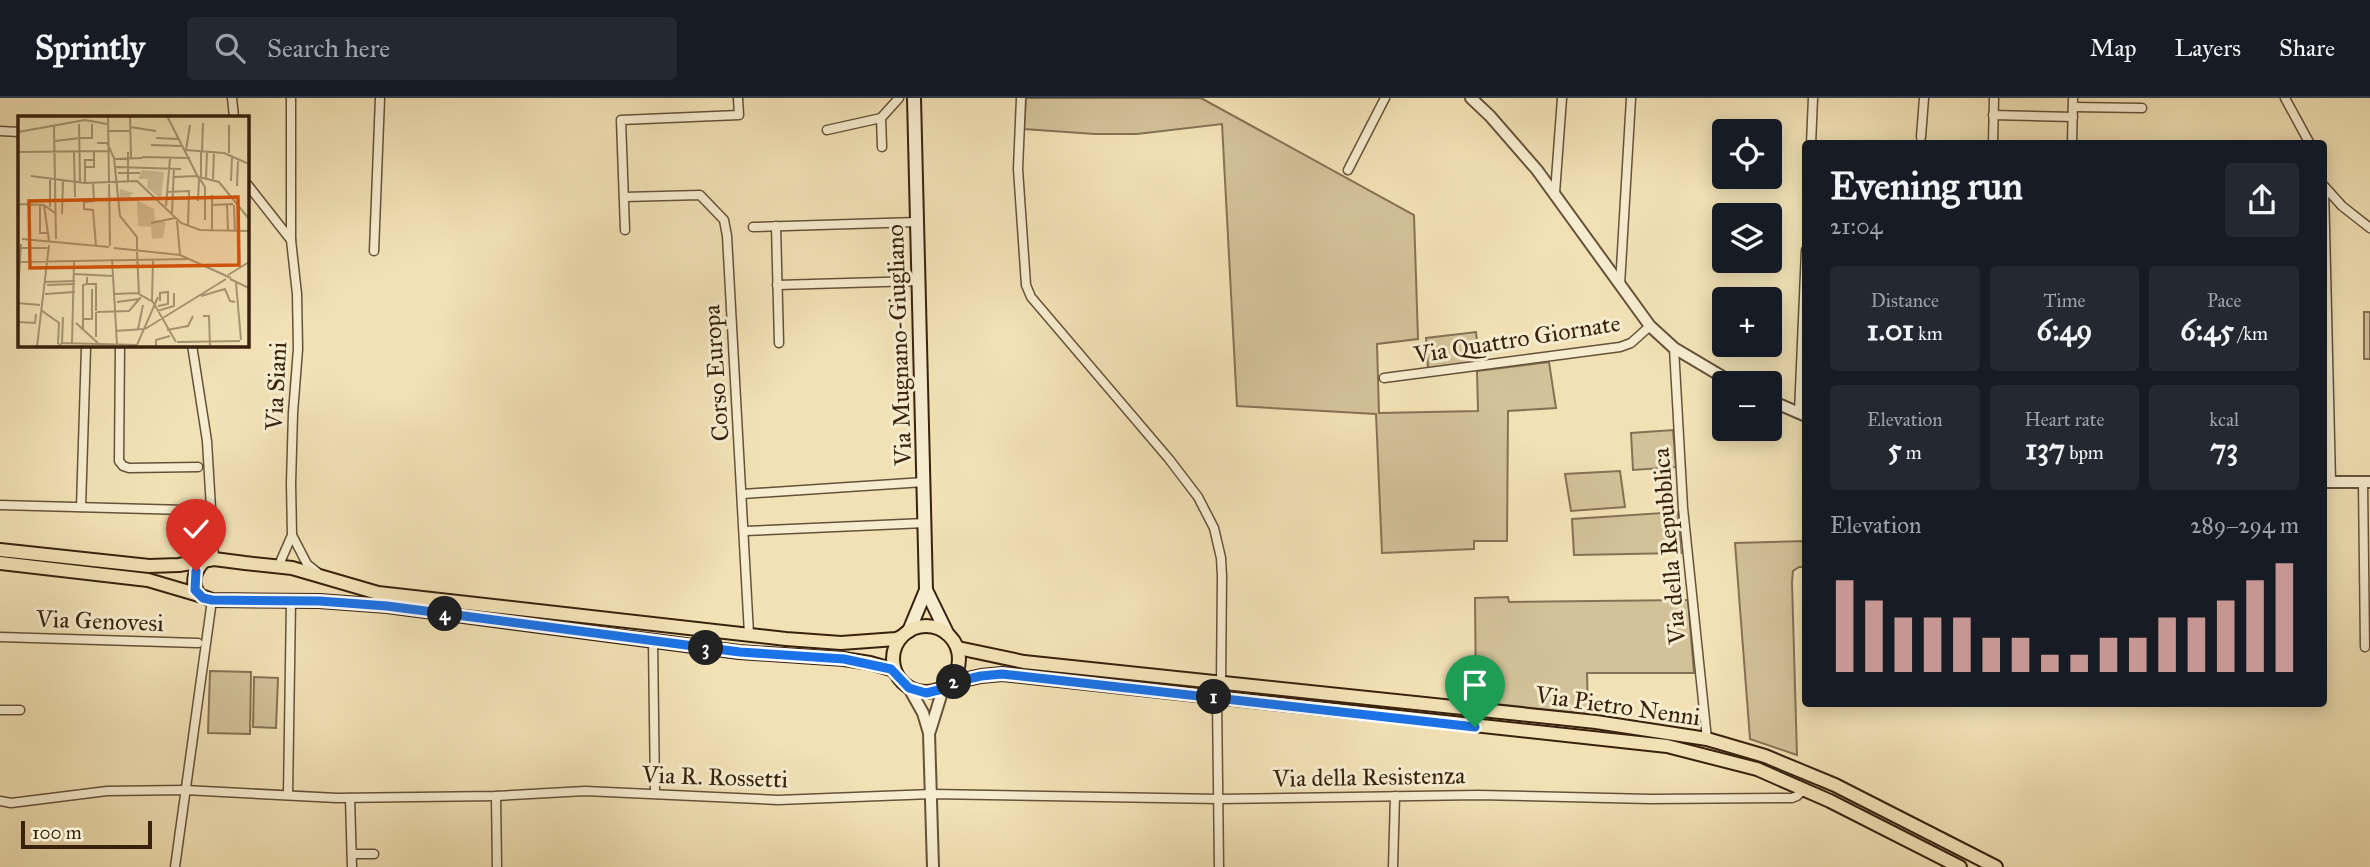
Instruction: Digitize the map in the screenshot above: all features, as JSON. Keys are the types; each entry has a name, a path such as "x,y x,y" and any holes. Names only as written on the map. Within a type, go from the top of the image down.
{"main road":[{"name":"Via Mugnano-Giugliano","path":"914,98 926,590 947,632"},
{"path":"0,550 149,566 209,561 278,566 378,593 841,643 896,639 928,626 947,632 958,648 959,667 947,686 926,693 909,688 891,669 844,659 740,652 387,606 212,600 148,580 0,563"},
{"path":"199,594 195,590 194,576 209,561"},
{"path":"293,601 302,595 306,586 303,572"},
{"name":"Via Mugnano-Giugliano","path":"905,634 926,590"},
{"path":"895,673 893,654 905,634"},
{"name":"Via Pietro Nenni","path":"958,648 1024,662 1596,722 1707,739 1765,756 1835,785 1996,867"},
{"name":"Via Pietro Nenni","path":"947,686 981,676 1002,674 1667,746 1757,769 1804,789 1961,867"}],"street":[{"path":"232,98 234,116"},
{"name":"Via Siani","path":"291,98 291,240 297,294 298,349 293,413 292,535"},
{"path":"374,251 380,98"},
{"path":"625,230 621,120 739,116 738,98"},
{"path":"827,130 881,118 899,98"},
{"path":"1021,98 1018,169 1026,285 1031,298 1170,459 1198,497 1214,528 1222,558 1220,683"},
{"path":"1348,170 1385,98"},
{"path":"1471,98 1498,125 1555,193 1650,326 1674,348 1713,371"},
{"path":"1555,193 1562,98"},
{"path":"1620,285 1631,98"},
{"path":"1811,140 1813,98"},
{"path":"1921,137 1924,98"},
{"path":"1993,140 1994,98"},
{"path":"2284,98 2307,140"},
{"path":"1993,115 2073,107 2142,108"},
{"path":"2072,140 2073,107"},
{"path":"881,118 882,147"},
{"path":"0,131 18,132"},
{"path":"248,185 291,240"},
{"path":"2327,190 2370,228"},
{"name":"Corso Europa","path":"624,197 700,195 724,220 743,494 749,634"},
{"path":"753,227 917,222"},
{"path":"776,226 779,342"},
{"path":"777,285 918,281"},
{"name":"Via Quattro Giornate","path":"1384,379 1620,348 1631,343 1650,326"},
{"path":"120,346 119,461 122,466 198,467"},
{"path":"192,346 207,441 209,561"},
{"path":"81,507 86,348"},
{"name":"Via della Repubblica","path":"1674,348 1683,508 1707,739"},
{"path":"1782,406 1802,415"},
{"path":"2327,408 2328,482 2367,482 2366,650"},
{"path":"743,494 924,482"},
{"path":"0,505 186,510"},
{"path":"745,531 925,523"},
{"path":"278,566 292,535"},
{"path":"292,535 307,564 325,579"},
{"path":"175,867 212,600"},
{"path":"288,794 293,601"},
{"name":"Via Genovesi","path":"0,637 198,643"},
{"path":"653,641 655,793"},
{"path":"929,733 947,686"},
{"path":"909,688 923,713 929,733 933,867"},
{"path":"1217,698 1219,867"},
{"path":"0,710 20,710"},
{"name":"Via della Resistenza","path":"932,794 1219,799 1478,795 1730,799 1792,798 1804,789"},
{"name":"Via R. Rossetti","path":"0,801 10,803 107,791 185,790 350,797 496,796 585,791 778,800 932,794"},
{"path":"496,796 497,867"},
{"path":"1393,867 1395,796"},
{"path":"350,797 352,867"},
{"path":"352,853 374,854"}],"shaded area":[{"path":"1026,98 1201,98 1414,215 1418,339 1377,344 1379,413 1478,411 1477,371 1549,362 1556,408 1508,411 1507,541 1474,541 1474,549 1382,553 1376,414 1237,406 1222,124 1137,134 1024,129"},
{"path":"2364,312 2370,312 2370,359 2364,359"},
{"path":"1476,332 1479,362 1428,369 1426,338"},
{"path":"1673,430 1676,467 1633,470 1631,433"},
{"path":"1620,471 1625,507 1571,511 1565,474"},
{"path":"1678,512 1681,553 1574,555 1572,519"},
{"path":"1802,541 1802,567 1793,571 1792,582 1797,755 1750,739 1735,543"},
{"path":"1508,597 1509,602 1688,600 1694,673 1587,673 1588,714 1476,702 1475,598"},
{"path":"210,671 251,672 250,734 208,733"},
{"path":"254,677 278,678 276,728 253,727"}],"route":[{"path":"196,571 195,590 203,598 212,600 295,600 387,606 740,652 844,659 891,669 901,682 917,692 935,692 950,683 1002,674 1475,727"}]}
